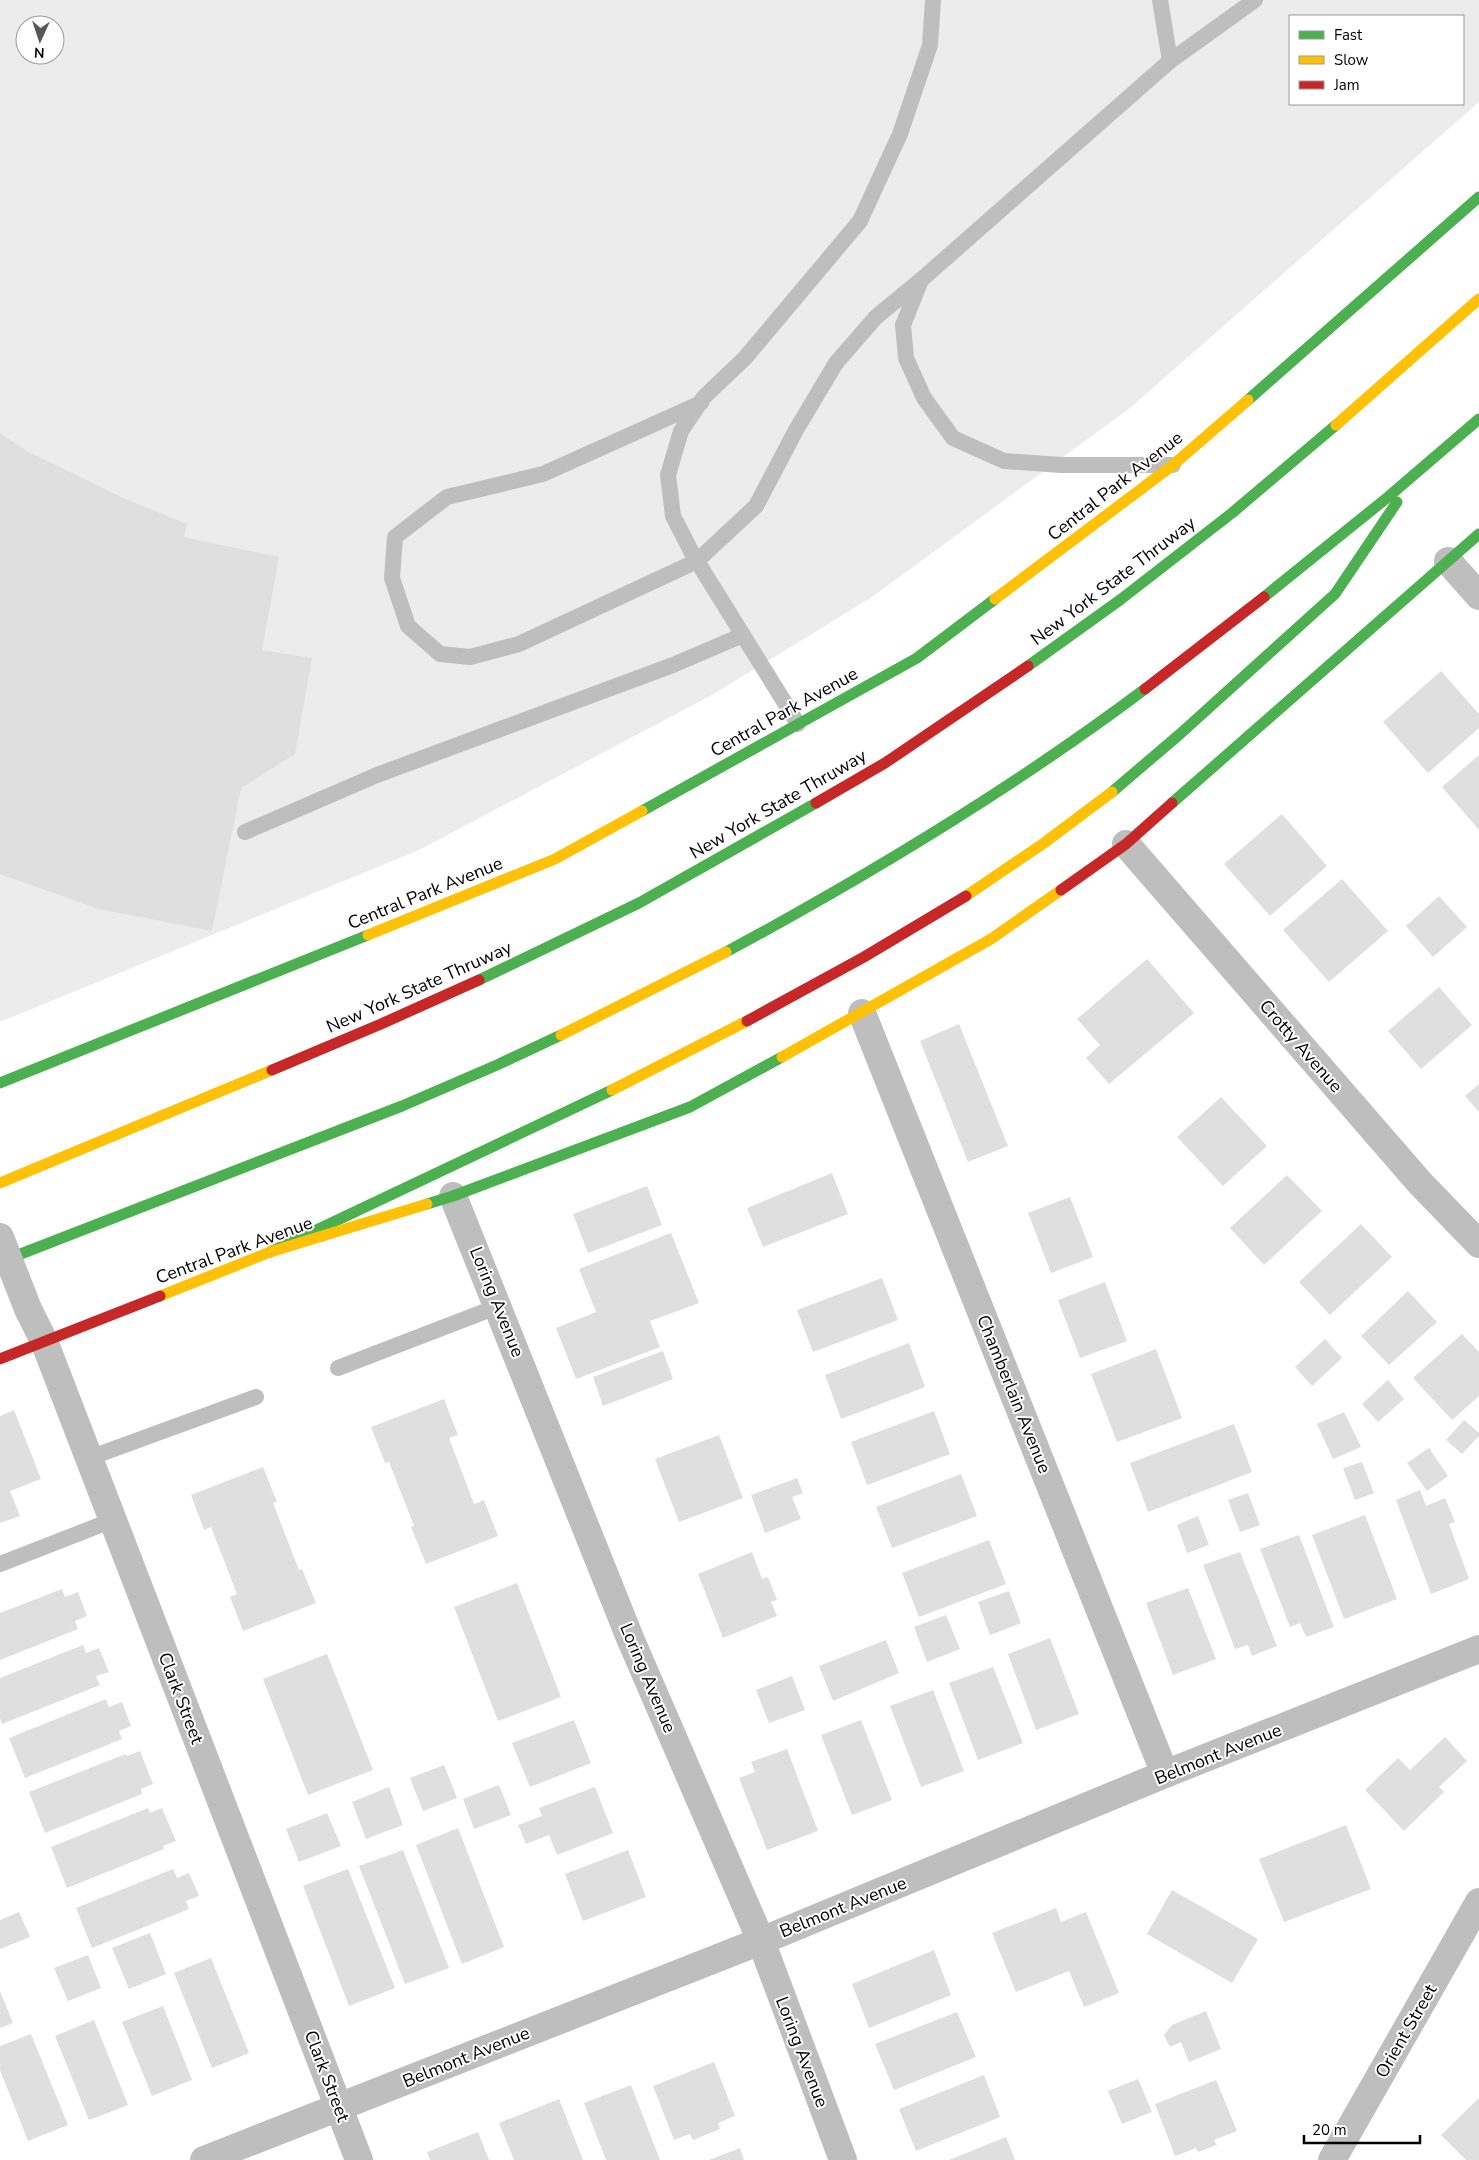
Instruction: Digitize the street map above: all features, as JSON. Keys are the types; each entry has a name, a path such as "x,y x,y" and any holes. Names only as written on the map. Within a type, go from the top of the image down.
{"main road":[{"name":"Central Park Avenue","path":"0,1083 555,859 917,658 1173,465 1479,197"},
{"name":"New York State Thruway","path":"0,1183 381,1024 509,966 639,903 763,835 869,772 1004,683 1128,594 1232,513 1340,422 1479,299"},
{"path":"0,1262 395,1109 500,1064 641,996 772,928 894,856 1013,780 1115,710 1242,614 1411,480 1479,419"},
{"path":"270,1252 655,1069 824,979 970,894 1044,843 1110,794 1335,594 1411,480"},
{"name":"Central Park Avenue","path":"0,1359 270,1252 453,1196 690,1107 862,1013 991,939 1126,844 1479,534"}],"street":[{"path":"1448,561 1479,596"},
{"name":"Crotty Avenue","path":"1126,844 1420,1183 1479,1244"},
{"name":"Chamberlain Avenue","path":"862,1013 1166,1774"},
{"name":"Loring Avenue","path":"453,1196 499,1306 630,1638 761,1941 843,2160"},
{"name":"Clark Street","path":"0,1237 28,1309 44,1342 359,2160"},
{"name":"Belmont Avenue","path":"204,2160 761,1941 1166,1774 1479,1649"},
{"name":"Orient Street","path":"1332,2160 1479,1902"}],"lane":[{"path":"798,724 697,561 673,516 668,475 681,431 701,403 745,358 860,221 900,134 930,45 933,0"},
{"path":"1160,0 1170,61"},
{"path":"701,403 543,474 447,497 395,536 392,578 408,626 440,654 470,657 519,644 697,561 756,506 796,430 836,363 876,317 921,280 1170,61 1255,0"},
{"path":"921,280 903,325 906,358 924,398 953,438 1004,460 1061,465 1173,465"},
{"path":"245,832 377,775 673,665 743,635"},
{"path":"338,1368 499,1306"},
{"path":"89,1458 256,1397"},
{"path":"0,1564 113,1520"}],"shaded area":[{"path":"0,0 1479,0 1479,102 1130,408 872,597 712,695 419,850 0,1022"}],"building":[{"path":"0,433 27,451 123,498 187,524 184,537 279,557 262,650 312,658 295,754 241,788 212,931 99,909 0,874"},
{"path":"1441,671 1479,714 1479,728 1428,773 1383,722"},
{"path":"1479,755 1479,830 1442,787"},
{"path":"1282,814 1327,866 1270,916 1224,864"},
{"path":"1342,879 1388,931 1329,982 1283,930"},
{"path":"1439,896 1467,927 1433,957 1406,926"},
{"path":"1147,959 1194,1013 1109,1084 1086,1058 1100,1045 1077,1019"},
{"path":"1439,987 1472,1025 1421,1069 1388,1031"},
{"path":"959,1024 1008,1146 968,1162 920,1041"},
{"path":"1479,1084 1479,1112 1465,1096"},
{"path":"1221,1097 1267,1146 1223,1186 1177,1137"},
{"path":"832,1173 848,1214 763,1247 747,1208"},
{"path":"1287,1175 1322,1211 1264,1265 1230,1228"},
{"path":"647,1186 662,1225 588,1253 573,1214"},
{"path":"1070,1197 1093,1257 1051,1273 1028,1213"},
{"path":"1361,1224 1392,1257 1330,1315 1299,1282"},
{"path":"671,1233 699,1303 650,1321 660,1347 576,1379 556,1328 596,1312 579,1269"},
{"path":"882,1278 898,1320 813,1352 797,1310"},
{"path":"1105,1282 1127,1341 1080,1358 1058,1300"},
{"path":"1408,1291 1437,1322 1389,1365 1361,1336"},
{"path":"1462,1334 1479,1352 1479,1396 1452,1420 1413,1378"},
{"path":"1325,1339 1342,1358 1312,1386 1295,1367"},
{"path":"909,1343 925,1387 841,1419 825,1375"},
{"path":"1156,1349 1182,1418 1117,1442 1091,1374"},
{"path":"663,1351 673,1379 603,1406 593,1377"},
{"path":"1388,1380 1404,1399 1378,1422 1362,1404"},
{"path":"444,1399 458,1435 449,1438 474,1504 484,1500 498,1536 426,1564 411,1527 414,1526 389,1462 385,1463 371,1427"},
{"path":"14,1410 41,1479 10,1491 20,1516 0,1523 0,1416"},
{"path":"934,1411 950,1454 867,1485 851,1442"},
{"path":"1344,1412 1361,1447 1333,1459 1317,1424"},
{"path":"1464,1420 1479,1433 1479,1436 1462,1454 1446,1440"},
{"path":"1234,1424 1252,1472 1148,1512 1130,1463"},
{"path":"719,1435 743,1498 679,1522 655,1459"},
{"path":"1429,1448 1448,1476 1427,1491 1407,1463"},
{"path":"1362,1462 1374,1493 1355,1500 1343,1468"},
{"path":"263,1467 277,1502 273,1503 299,1570 302,1569 316,1603 243,1631 230,1597 237,1594 211,1527 204,1530 191,1495"},
{"path":"961,1474 977,1516 892,1548 876,1507"},
{"path":"797,1478 803,1493 792,1497 801,1519 765,1533 751,1495"},
{"path":"1420,1490 1426,1506 1445,1498 1455,1522 1449,1524 1469,1579 1431,1594 1396,1500"},
{"path":"1248,1493 1260,1525 1240,1532 1228,1500"},
{"path":"1365,1515 1397,1599 1344,1619 1312,1535"},
{"path":"1198,1516 1209,1545 1187,1553 1177,1525"},
{"path":"1299,1535 1334,1627 1306,1637 1300,1623 1290,1627 1260,1549"},
{"path":"989,1540 1006,1584 919,1617 902,1573"},
{"path":"752,1552 762,1579 768,1577 777,1600 771,1602 777,1616 723,1638 698,1574"},
{"path":"1240,1552 1277,1646 1252,1656 1248,1645 1235,1649 1203,1565"},
{"path":"517,1583 561,1697 498,1721 454,1607"},
{"path":"1188,1588 1216,1659 1173,1675 1146,1603"},
{"path":"62,1589 65,1597 78,1592 87,1616 75,1621 78,1629 0,1660 0,1613"},
{"path":"1009,1591 1021,1623 990,1635 978,1602"},
{"path":"946,1615 960,1649 927,1662 914,1627"},
{"path":"1050,1638 1079,1714 1036,1730 1008,1654"},
{"path":"886,1640 899,1673 833,1701 819,1666"},
{"path":"83,1645 86,1653 99,1648 109,1672 96,1676 100,1685 2,1724 0,1718 0,1678"},
{"path":"327,1654 373,1770 308,1795 263,1679"},
{"path":"993,1667 1023,1743 978,1760 949,1683"},
{"path":"792,1676 805,1710 769,1723 756,1690"},
{"path":"933,1690 964,1771 921,1787 890,1706"},
{"path":"106,1699 109,1707 122,1702 131,1726 119,1731 122,1739 25,1778 9,1738"},
{"path":"574,1720 591,1763 530,1787 512,1743"},
{"path":"861,1720 892,1800 852,1815 821,1735"},
{"path":"1445,1737 1467,1761 1439,1787 1444,1792 1404,1831 1365,1790 1398,1758 1410,1770"},
{"path":"787,1749 818,1831 767,1850 739,1778 755,1772 751,1762"},
{"path":"140,1751 153,1784 141,1789 142,1794 45,1833 29,1792 126,1754 127,1756"},
{"path":"444,1765 457,1798 423,1811 410,1778"},
{"path":"499,1785 511,1815 474,1829 463,1799"},
{"path":"389,1787 403,1825 366,1839 352,1802"},
{"path":"595,1787 613,1833 557,1855 549,1835 526,1844 518,1825 542,1816 539,1808"},
{"path":"148,1808 150,1813 162,1808 176,1841 163,1846 164,1849 67,1888 51,1847"},
{"path":"327,1813 341,1846 299,1862 286,1829"},
{"path":"1346,1825 1371,1889 1284,1922 1259,1859"},
{"path":"458,1828 504,1947 462,1964 416,1845"},
{"path":"403,1850 449,1968 405,1984 359,1866"},
{"path":"628,1850 646,1897 583,1921 565,1874"},
{"path":"173,1869 177,1878 189,1873 199,1896 186,1901 189,1909 92,1948 76,1908"},
{"path":"348,1869 395,1988 349,2006 303,1886"},
{"path":"1172,1890 1258,1939 1232,1983 1147,1934"},
{"path":"1056,1908 1061,1922 1086,1912 1119,1993 1084,2007 1069,1971 1016,1992 992,1933"},
{"path":"19,1912 30,1937 0,1949 0,1920"},
{"path":"150,1933 166,1974 129,1989 112,1948"},
{"path":"934,1950 951,1995 869,2028 852,1984"},
{"path":"88,1955 101,1988 68,2001 54,1968"},
{"path":"211,1958 249,2053 212,2068 174,1973"},
{"path":"0,1991 13,2023 0,2028"},
{"path":"163,2006 192,2080 152,2096 122,2022"},
{"path":"1206,2011 1221,2049 1189,2062 1181,2042 1170,2047 1164,2035 1172,2025"},
{"path":"957,2012 976,2057 894,2090 875,2044"},
{"path":"94,2020 128,2105 89,2120 55,2036"},
{"path":"31,2034 68,2125 28,2141 0,2070 0,2046"},
{"path":"714,2062 735,2116 718,2123 720,2129 693,2140 690,2134 674,2140 653,2086"},
{"path":"984,2075 1000,2117 916,2151 899,2109"},
{"path":"1138,2079 1152,2112 1122,2124 1108,2091"},
{"path":"1216,2080 1237,2131 1214,2140 1217,2145 1198,2152 1196,2148 1175,2156 1155,2104"},
{"path":"631,2085 660,2160 606,2160 584,2103"},
{"path":"1479,2098 1479,2160 1466,2160 1441,2135"},
{"path":"559,2099 583,2160 514,2160 499,2123"},
{"path":"478,2132 489,2160 430,2160 427,2152"},
{"path":"1006,2137 1015,2160 949,2160"},
{"path":"740,2148 744,2160 709,2160"}],"traffic: fast":[{"path":"1248,400 1479,197"},
{"path":"1264,597 1388,497 1479,419"},
{"path":"1028,666 1120,600 1232,513 1336,425"},
{"path":"1112,792 1180,734 1335,594 1397,502"},
{"path":"1172,803 1479,534"},
{"path":"642,811 917,658 995,599"},
{"path":"726,952 887,861 993,795 1095,726 1145,689"},
{"path":"479,980 639,903 816,803"},
{"path":"0,1083 368,935"},
{"path":"0,1262 402,1106 561,1035"},
{"path":"427,1204 690,1107 782,1057"},
{"path":"270,1252 612,1090"}],"traffic: slow":[{"path":"1336,425 1479,299"},
{"path":"995,599 1173,465 1248,400"},
{"path":"966,896 1044,843 1112,792"},
{"path":"368,935 555,859 642,811"},
{"path":"782,1057 991,939 1061,890"},
{"path":"561,1035 726,952"},
{"path":"612,1090 747,1021"},
{"path":"0,1183 272,1070"},
{"path":"160,1296 270,1252 427,1204"}],"traffic: jam":[{"path":"1145,689 1264,597"},
{"path":"816,803 885,763 1028,666"},
{"path":"1061,890 1126,844 1172,803"},
{"path":"747,1021 864,957 966,896"},
{"path":"272,1070 479,980"},
{"path":"0,1359 160,1296"}]}
